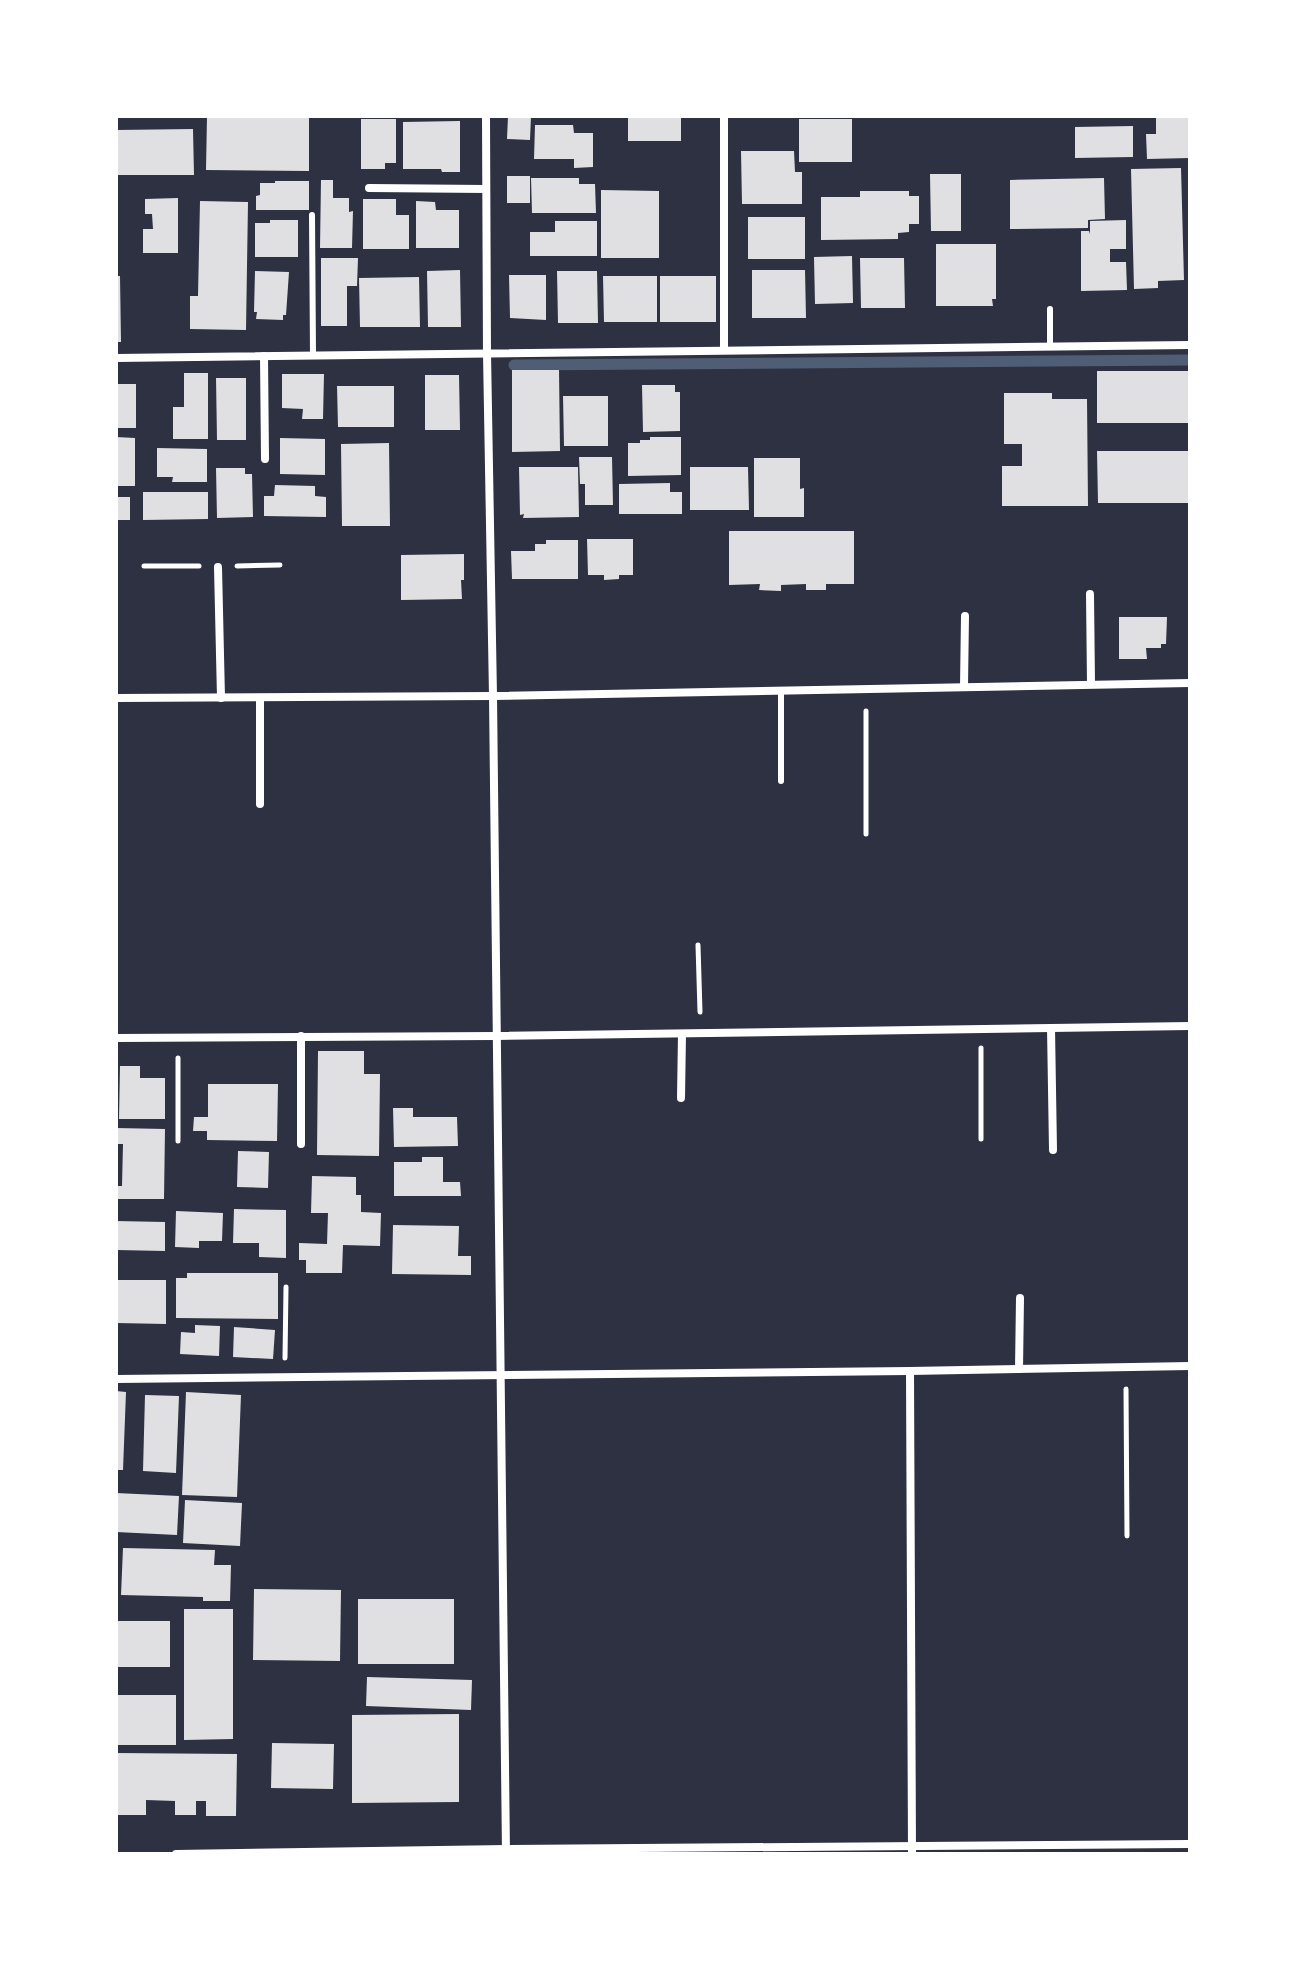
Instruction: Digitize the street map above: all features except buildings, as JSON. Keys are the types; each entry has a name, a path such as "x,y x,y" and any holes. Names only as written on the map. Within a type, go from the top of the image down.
{"street":[{"path":"486,116 506,1851"},
{"path":"724,116 724,350"},
{"path":"369,188 486,189"},
{"path":"116,358 1190,345"},
{"path":"264,356 265,459"},
{"path":"218,567 221,698"},
{"path":"1090,594 1091,684"},
{"path":"964,686 965,616"},
{"path":"116,698 493,696 1190,683"},
{"path":"260,698 260,804"},
{"path":"116,1038 1190,1026"},
{"path":"1051,1028 1053,1150"},
{"path":"681,1098 682,1034"},
{"path":"301,1036 301,1144"},
{"path":"1019,1369 1020,1298"},
{"path":"116,1379 1190,1366"},
{"path":"910,1371 912,1850"},
{"path":"176,1854 912,1850 1190,1844"}],"lane":[{"path":"312,215 313,355"},
{"path":"1050,309 1050,347"},
{"path":"781,690 781,781"}],"path":[{"path":"866,688 866,834"},
{"path":"698,945 700,1033"},
{"path":"981,1029 981,1139"},
{"path":"178,1037 178,1141"},
{"path":"285,1378 286,1287"},
{"path":"1125,1367 1127,1536"}],"waterway":[{"path":"514,365 1190,360"}]}
